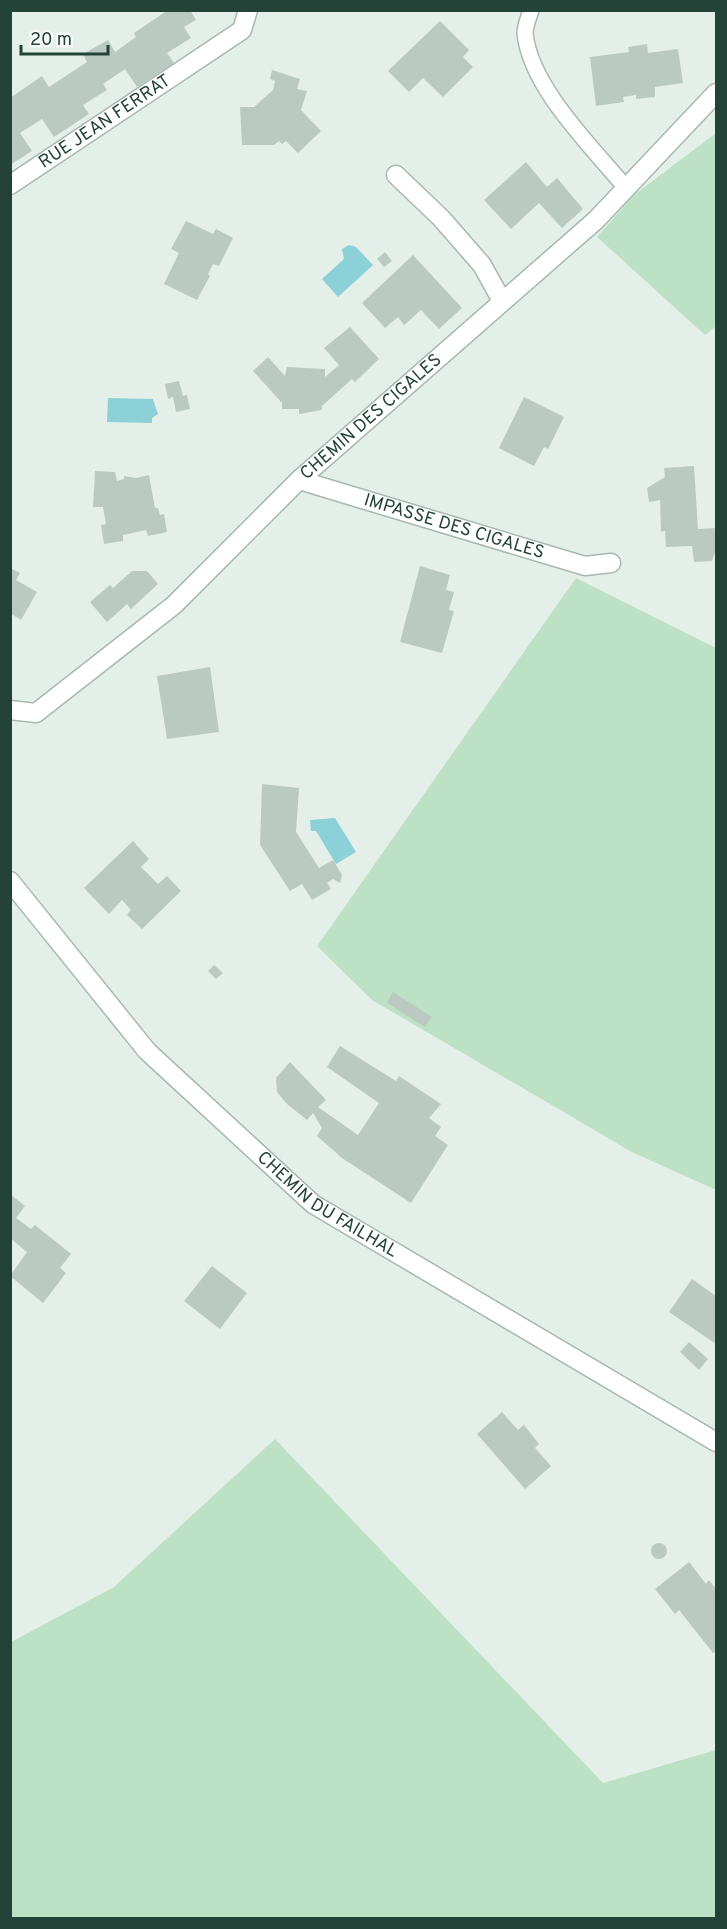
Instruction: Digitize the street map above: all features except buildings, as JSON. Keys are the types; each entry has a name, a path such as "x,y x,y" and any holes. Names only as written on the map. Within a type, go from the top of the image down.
{"street":[{"name":"RUE JEAN FERRAT","path":"10,185 242,30 248,10"},
{"name":"CHEMIN DES CIGALES","path":"10,710 36,712 174,605 299,480 596,220 717,93"},
{"path":"396,175 441,218 482,265 502,301"},
{"name":"IMPASSE DES CIGALES","path":"299,480 585,566 611,563"},
{"name":"CHEMIN DU FAILHAL","path":"10,881 147,1052 313,1204 717,1442"}],"lane":[{"path":"531,10 525,31 533,65 566,115 626,188"}],"green space":[{"path":"716,133 716,326 705,335 597,237 634,195"},
{"path":"576,578 716,648 716,1190 632,1152 372,1000 317,946"},
{"path":"275,1439 603,1783 716,1750 716,1918 11,1918 11,1642 114,1587"}],"water":[{"path":"349,245 356,247 373,265 338,297 322,279 344,259 342,249"},
{"path":"108,398 153,399 158,414 152,418 152,423 107,422"},
{"path":"335,818 356,852 336,864 316,831 311,831 310,820"}]}
